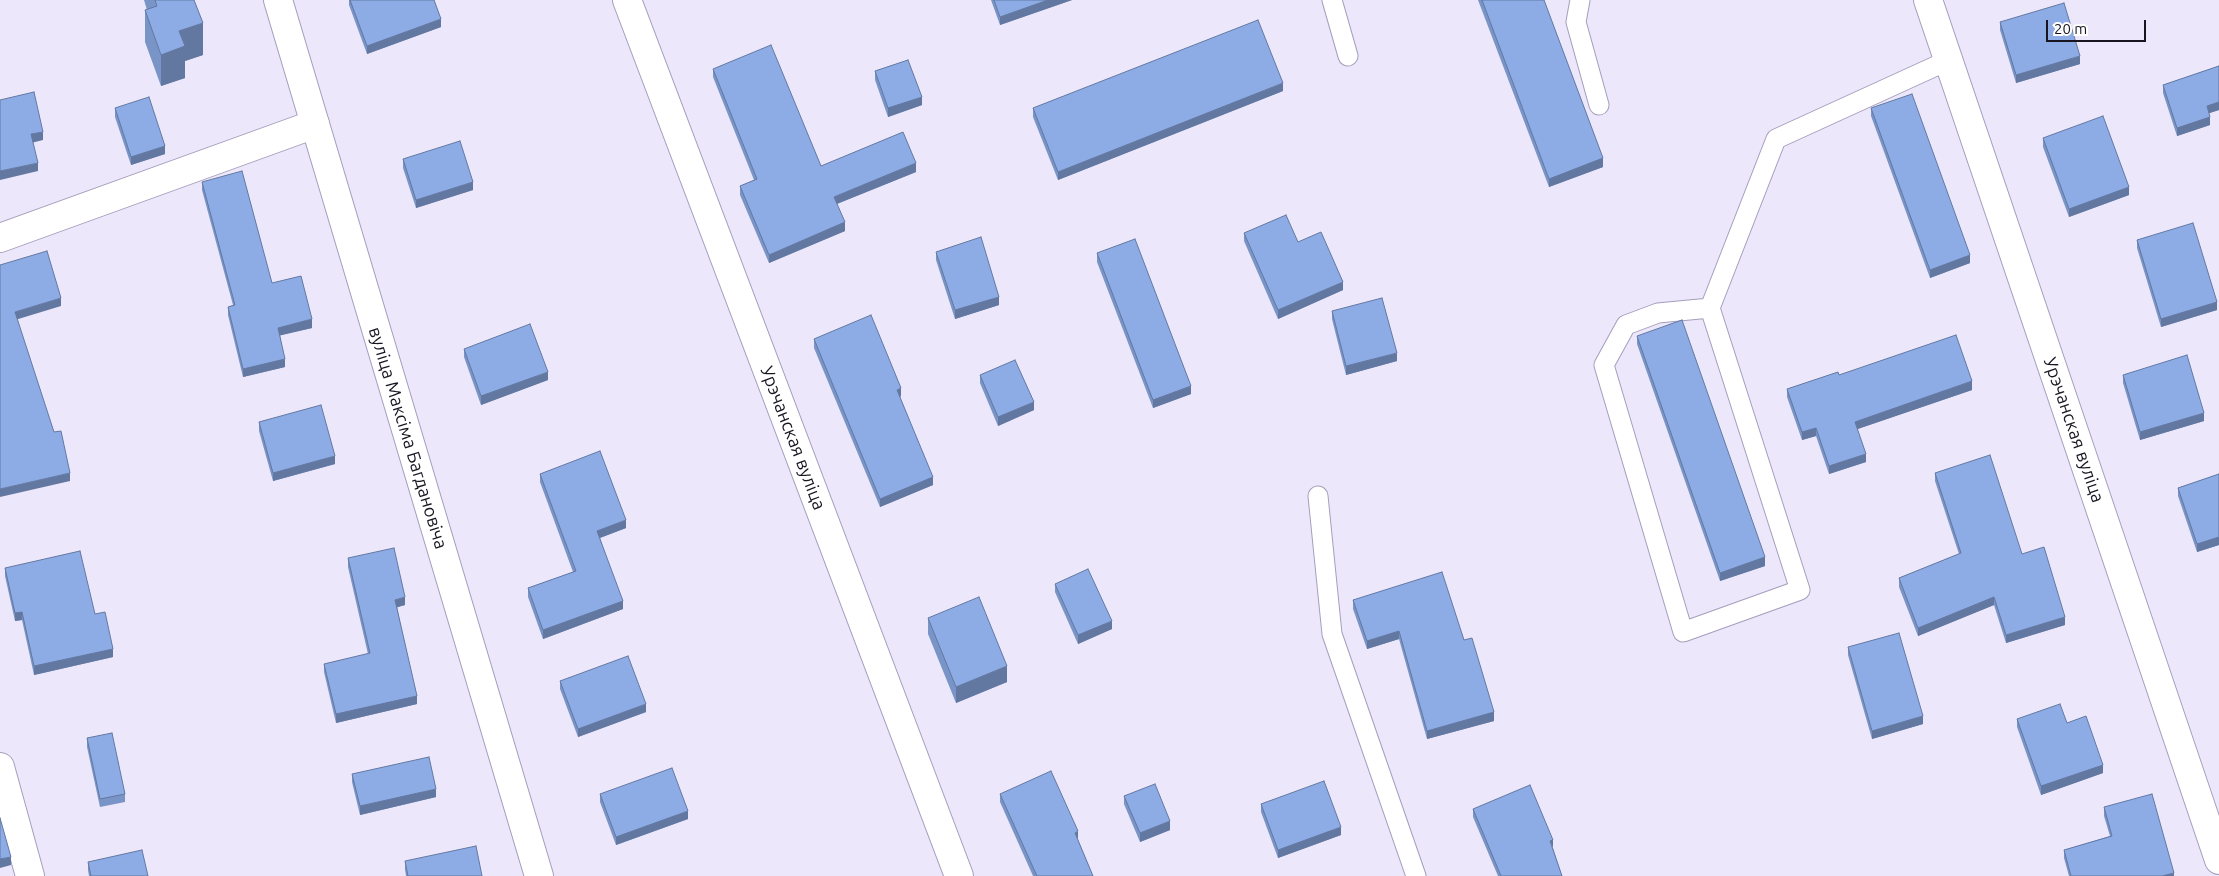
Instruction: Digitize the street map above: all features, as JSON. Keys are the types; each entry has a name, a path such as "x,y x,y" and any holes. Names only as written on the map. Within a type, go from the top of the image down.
{"street":[{"name":"вуліца Максіма Багдановіча","path":"278,0 540,876"},
{"name":"Урэчанская вуліца","path":"627,0 959,876"},
{"name":"Урэчанская вуліца","path":"1928,0 2219,860"},
{"path":"0,238 315,124"},
{"path":"0,767 30,876"}],"lane":[{"path":"1332,0 1348,56"},
{"path":"1580,0 1576,22 1599,105"},
{"path":"1710,308 1658,313 1626,325 1604,365 1683,632 1800,590 1710,308 1776,139 1949,60"},
{"path":"1318,496 1332,634 1416,876"}],"building":[{"path":"155,0 194,0 203,23 179,31 185,46 161,55 145,10 157,6"},
{"path":"350,0 434,0 441,19 367,46"},
{"path":"994,0 1048,0 1000,17"},
{"path":"1482,0 1544,0 1603,158 1549,179"},
{"path":"2064,3 2080,56 2016,75 2000,22"},
{"path":"1258,20 1283,83 1058,172 1033,108"},
{"path":"771,45 821,166 903,132 916,163 834,197 845,222 769,255 740,186 757,179 713,69"},
{"path":"908,60 922,97 888,108 875,71"},
{"path":"2219,66 2219,102 2207,106 2210,117 2177,128 2163,85"},
{"path":"34,92 43,132 31,134 38,163 0,171 0,100"},
{"path":"1912,94 1970,255 1930,270 1871,108"},
{"path":"149,97 165,146 131,157 115,108"},
{"path":"2103,116 2129,187 2069,209 2043,138"},
{"path":"460,141 473,182 416,200 403,159"},
{"path":"242,171 272,283 301,276 312,319 278,328 285,359 243,369 228,307 235,305 202,182"},
{"path":"1286,215 1298,242 1321,232 1343,282 1278,310 1244,233"},
{"path":"2193,223 2217,302 2161,319 2137,240"},
{"path":"981,237 999,297 955,310 936,252"},
{"path":"1135,239 1191,386 1153,400 1097,253"},
{"path":"47,251 61,298 15,312 54,432 61,431 70,473 0,489 0,265"},
{"path":"1382,298 1397,353 1346,366 1332,311"},
{"path":"871,315 901,388 897,390 933,477 880,499 814,339"},
{"path":"1682,320 1765,557 1720,573 1637,336"},
{"path":"530,324 548,372 481,396 464,349"},
{"path":"1956,335 1972,381 1855,422 1866,454 1829,466 1816,428 1802,432 1787,389 1838,372 1839,375"},
{"path":"2187,355 2204,413 2140,432 2123,375"},
{"path":"1015,360 1034,402 998,417 980,375"},
{"path":"321,405 335,456 273,473 259,422"},
{"path":"600,451 626,520 597,531 623,601 543,630 528,588 576,571 540,474"},
{"path":"1990,455 2022,554 2044,547 2065,617 2006,635 1994,597 1918,628 1899,578 1961,553 1935,473"},
{"path":"2219,474 2219,537 2197,544 2178,488"},
{"path":"394,548 405,597 395,600 417,696 336,714 324,664 370,653 348,558"},
{"path":"80,551 95,614 105,612 113,649 34,666 22,612 15,613 5,568"},
{"path":"1088,569 1112,621 1078,635 1055,584"},
{"path":"1442,572 1464,640 1472,638 1494,712 1427,731 1399,631 1367,641 1353,600"},
{"path":"979,597 1007,666 956,687 928,618"},
{"path":"1899,633 1923,716 1872,731 1848,647"},
{"path":"628,656 646,704 578,729 560,681"},
{"path":"2060,704 2067,723 2086,716 2103,765 2041,786 2017,719"},
{"path":"112,733 125,794 100,799 87,738"},
{"path":"429,757 436,789 360,806 352,774"},
{"path":"672,768 688,811 616,837 600,794"},
{"path":"1051,771 1078,831 1075,833 1093,876 1037,876 1000,794"},
{"path":"1324,781 1341,827 1278,850 1261,804"},
{"path":"1155,784 1170,821 1140,833 1124,796"},
{"path":"1530,785 1553,840 1550,841 1562,876 1501,876 1473,809"},
{"path":"2152,794 2174,873 2162,876 2071,876 2064,850 2112,836 2104,807"},
{"path":"0,818 11,857 0,859"},
{"path":"476,846 482,876 408,876 405,861"},
{"path":"142,850 148,876 91,876 88,862"}]}
